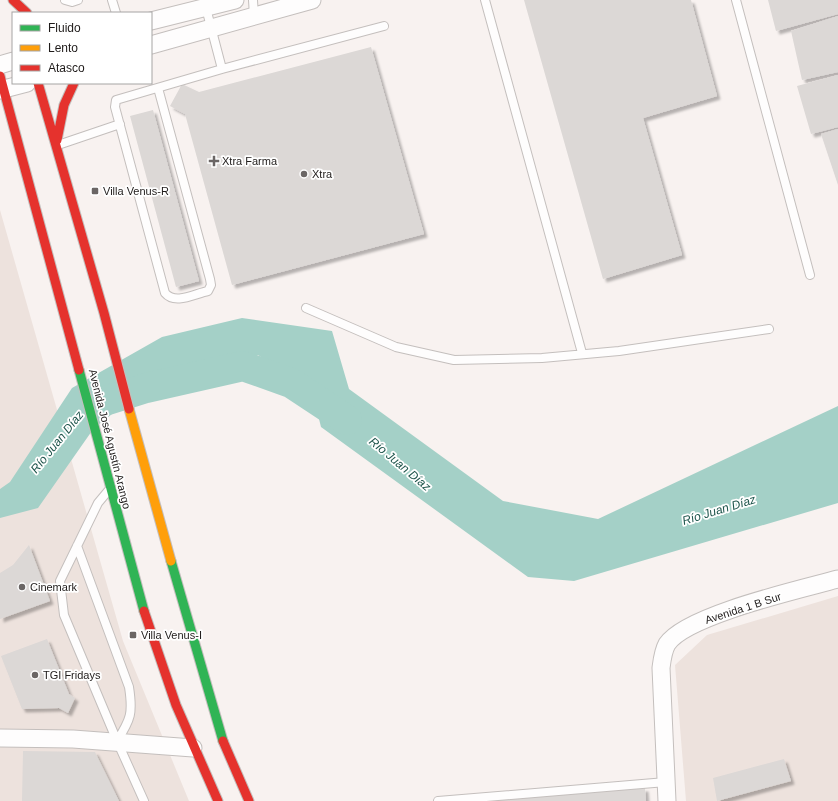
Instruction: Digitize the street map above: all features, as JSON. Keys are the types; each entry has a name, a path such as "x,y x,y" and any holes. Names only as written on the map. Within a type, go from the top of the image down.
{"main road":[{"path":"9,0 14,12"},
{"path":"13,0 26,12"},
{"path":"38,84 104,313 142,461 208,689 220,737 248,797"},
{"path":"56,145 64,105 74,84"},
{"name":"Avenida José Agustín Arango","path":"1,85 67,321 105,468 109,490 158,660 197,742 218,801"},
{"path":"207,716 208,689"},
{"path":"197,742 211,759"},
{"path":"225,770 248,797"}],"street":[{"path":"152,21 235,0"},
{"path":"152,45 211,28 254,8 312,0"},
{"path":"0,65 12,60"},
{"path":"1,85 14,84"},
{"name":"Avenida 1 B Sur","path":"667,801 661,668 662,656 668,644 695,624 720,613 838,579"},
{"path":"0,738 197,742"}],"lane":[{"path":"65,0 72,2 78,0"},
{"path":"112,0 116,12"},
{"path":"485,0 582,354"},
{"path":"736,0 810,276"},
{"path":"206,8 222,69"},
{"path":"158,88 211,285 208,291 176,299 169,298 165,293 115,107 116,100 222,69 384,26"},
{"path":"56,145 120,124"},
{"path":"306,308 396,346 454,360 542,358 619,351 769,329"},
{"path":"109,490 98,504 60,581 64,615 144,801"},
{"path":"77,546 129,687 132,704 129,722 117,741"},
{"path":"438,801 666,782"}],"shaded area":[{"path":"0,210 123,641 189,801 0,801"},
{"path":"838,596 838,801 686,801 675,665 707,635"}],"water":[{"path":"242,318 332,331 349,389 503,501 598,519 838,406 838,503 574,581 528,577 321,427 312,391 258,355 165,373 94,428 38,508 0,518 0,489 10,482 72,388 162,337"}],"building":[{"path":"524,0 691,0 717,96 643,118 682,255 603,279"},
{"path":"768,0 838,0 838,14 776,31"},
{"path":"838,16 838,72 802,80 791,31"},
{"name":"Xtra","path":"371,47 424,234 232,285 185,114 170,106 182,84 199,92"},
{"path":"838,75 838,127 811,134 797,86"},
{"path":"153,110 199,281 176,287 130,116"},
{"path":"838,129 838,185 821,134"},
{"name":"Cinemark","path":"29,545 50,601 0,619 0,573 13,565"},
{"name":"TGI Fridays","path":"47,639 69,694 75,698 68,713 59,708 22,709 1,656"},
{"path":"23,751 95,752 119,801 22,801"},
{"path":"784,759 791,781 717,801 713,778"},
{"path":"645,788 646,801 492,801 492,800"}],"waterway":[{"name":"Río Juan Díaz","path":"108,400 146,388 243,366 291,383 347,420"}],"traffic: fast":[{"path":"79,370 144,611"},
{"path":"171,561 223,741"}],"traffic: slow":[{"path":"129,409 171,561"}],"traffic: jam":[{"path":"13,0 26,12"},
{"path":"0,76 79,370"},
{"path":"38,84 104,313 129,409"},
{"path":"57,140 64,105 74,84"},
{"path":"144,611 176,705 218,801"},
{"path":"223,741 249,801"}],"place":[{"name":"Xtra Farma","path":"214,161"},
{"name":"Xtra","path":"304,174"},
{"name":"Villa Venus-R","path":"95,191"},
{"name":"Cinemark","path":"22,587"},
{"name":"Villa Venus-I","path":"133,635"},
{"name":"TGI Fridays","path":"35,675"}]}
